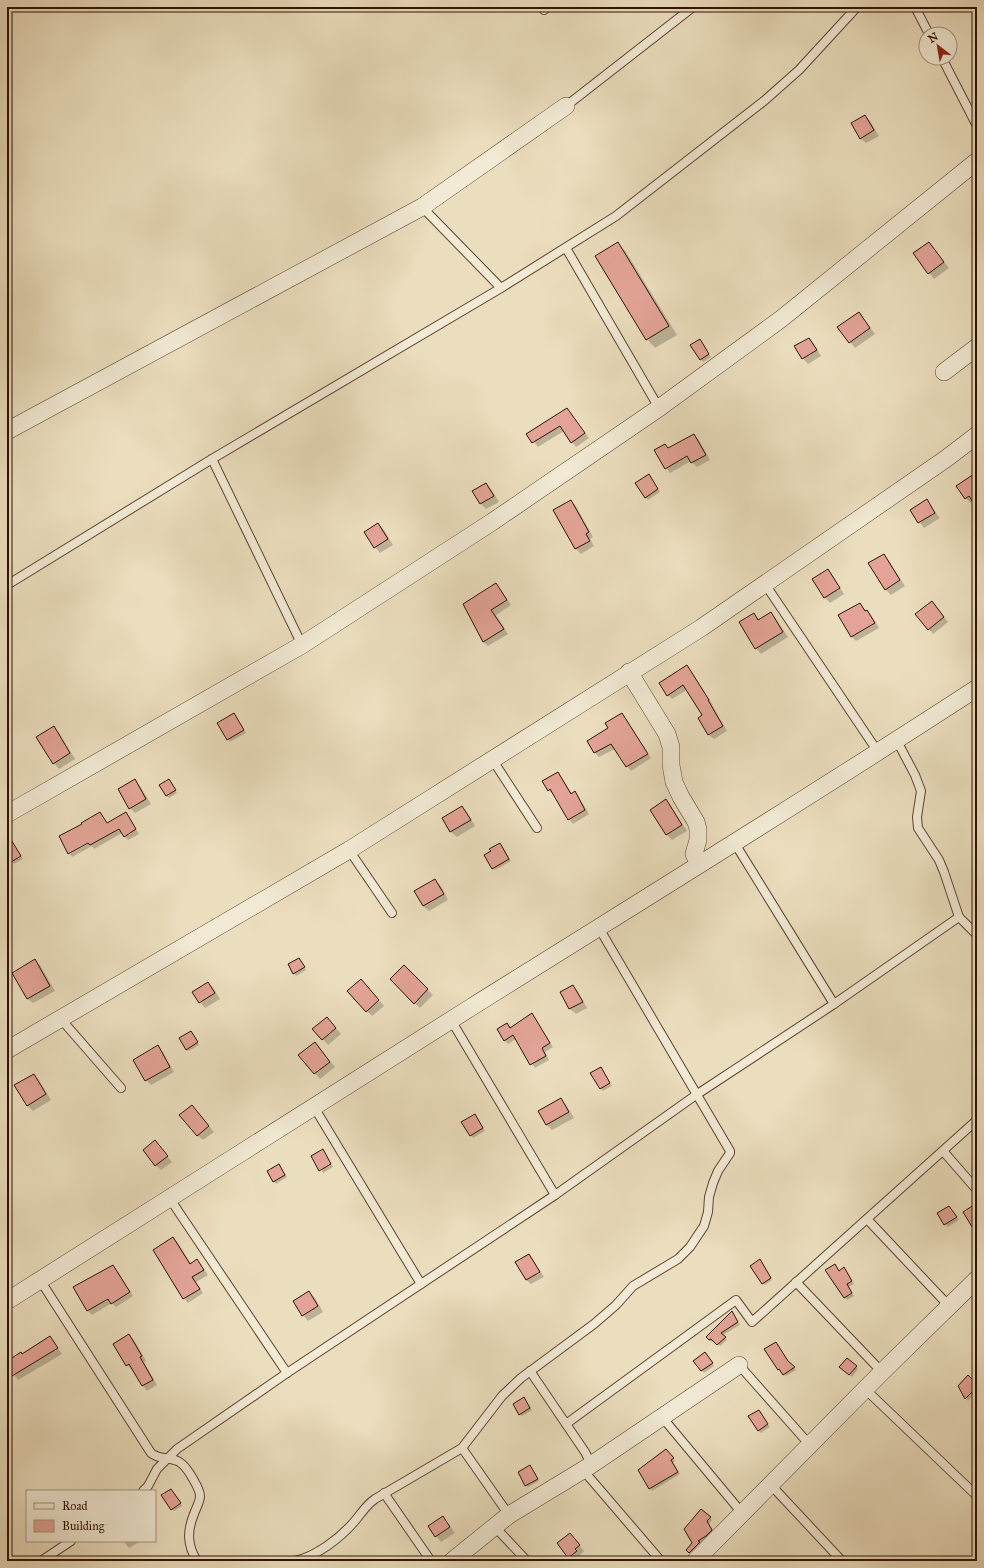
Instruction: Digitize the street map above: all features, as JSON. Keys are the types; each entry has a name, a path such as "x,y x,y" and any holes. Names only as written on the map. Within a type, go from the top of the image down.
{"street":[{"path":"7,431 422,206 566,106"},
{"path":"7,814 302,645 492,522 659,408 781,319 977,161"},
{"path":"944,372 977,347"},
{"path":"7,1050 349,850 701,628 947,458 977,435"},
{"path":"629,672 667,734 674,782 696,822 698,829 698,840 694,854 699,864"},
{"path":"7,1301 451,1020 897,741 977,688"},
{"path":"695,1561 809,1444 949,1306 972,1286"},
{"path":"452,1561 509,1515 586,1468 739,1365"}],"lane":[{"path":"566,106 693,7"},
{"path":"7,585 212,459 501,288 616,216 764,101 799,70 857,7"},
{"path":"915,7 925,26"},
{"path":"946,66 977,126"},
{"path":"422,206 501,288"},
{"path":"566,248 659,408"},
{"path":"212,459 302,645"},
{"path":"765,584 878,752"},
{"path":"897,741 915,775 921,791 917,817 918,828 939,860 959,917 977,935"},
{"path":"492,759 537,828"},
{"path":"734,842 834,1004"},
{"path":"349,850 392,913"},
{"path":"144,1490 148,1486 157,1469 177,1449 287,1373 555,1195 696,1095 834,1004 959,917"},
{"path":"296,1561 322,1549 354,1522 367,1505 384,1493 462,1448 502,1396 530,1371 594,1324 616,1304 632,1286 678,1259 690,1248 698,1237 707,1217 709,1197 713,1183 730,1151 599,928"},
{"path":"60,1018 121,1088"},
{"path":"451,1020 555,1195"},
{"path":"314,1108 421,1284"},
{"path":"566,1424 736,1300 752,1322 977,1120"},
{"path":"943,1151 977,1190"},
{"path":"170,1199 287,1373"},
{"path":"867,1218 949,1306"},
{"path":"40,1280 148,1448 155,1456 179,1461 183,1464 199,1492 200,1500 193,1517 189,1540 190,1550 197,1561"},
{"path":"796,1282 882,1372"},
{"path":"739,1365 809,1444"},
{"path":"530,1371 585,1452 588,1458 586,1468 661,1561"},
{"path":"865,1389 977,1496"},
{"path":"662,1417 742,1513"},
{"path":"462,1448 509,1515"},
{"path":"770,1484 842,1561"},
{"path":"384,1493 431,1561"},
{"path":"495,1527 527,1561"},
{"path":"41,1561 70,1542"}],"building":[{"path":"865,115 874,130 860,139 851,123"},
{"path":"618,242 669,326 646,340 595,256"},
{"path":"929,242 944,262 928,274 913,253"},
{"path":"859,312 870,328 849,343 837,327"},
{"path":"809,338 817,350 802,359 794,346"},
{"path":"700,339 709,354 700,360 690,345"},
{"path":"567,408 585,433 571,443 560,426 532,443 526,434"},
{"path":"694,434 706,455 691,463 687,456 665,469 654,450 665,444 668,448"},
{"path":"977,472 977,509 969,496 965,499 956,486"},
{"path":"649,474 658,489 645,498 635,483"},
{"path":"486,483 494,496 480,504 472,491"},
{"path":"927,499 935,513 918,523 910,510"},
{"path":"571,500 589,532 586,534 590,541 575,549 553,510"},
{"path":"378,523 388,539 374,548 364,532"},
{"path":"884,554 900,580 885,590 868,563"},
{"path":"828,569 840,588 824,598 812,579"},
{"path":"496,583 507,600 491,610 504,629 483,642 463,604"},
{"path":"932,601 944,617 928,630 915,614"},
{"path":"860,603 865,611 867,610 875,623 851,637 838,615"},
{"path":"771,612 783,632 755,649 739,622 754,613 758,620"},
{"path":"687,665 723,726 708,735 698,718 702,715 683,685 667,696 659,683"},
{"path":"234,713 244,730 227,740 217,723"},
{"path":"622,713 648,754 626,767 611,744 594,753 587,741 608,728 605,723"},
{"path":"54,726 70,753 53,764 36,737"},
{"path":"558,772 571,794 575,791 585,810 568,820 550,789 548,791 542,781"},
{"path":"135,779 146,799 129,809 118,789"},
{"path":"169,779 176,790 166,796 159,785"},
{"path":"666,799 682,825 666,835 650,810"},
{"path":"462,806 471,820 450,832 442,818"},
{"path":"100,812 107,823 126,812 136,829 124,837 119,829 90,845 88,843 68,854 59,836 82,824 81,823"},
{"path":"7,833 21,856 11,862 7,856"},
{"path":"500,843 509,859 492,869 484,855 491,851 489,849"},
{"path":"435,879 444,894 423,906 414,891"},
{"path":"299,958 305,967 293,974 288,964"},
{"path":"35,959 50,986 27,999 12,973"},
{"path":"404,965 428,989 414,1004 390,979"},
{"path":"361,979 379,1000 366,1012 347,991"},
{"path":"208,982 215,993 199,1003 192,992"},
{"path":"573,985 583,1002 569,1009 560,992"},
{"path":"532,1013 550,1043 542,1048 546,1056 530,1065 513,1035 504,1041 497,1029 507,1023 510,1028"},
{"path":"327,1017 336,1028 322,1040 312,1029"},
{"path":"191,1031 198,1042 186,1050 179,1038"},
{"path":"315,1042 330,1062 314,1074 298,1055"},
{"path":"158,1045 170,1067 145,1081 133,1060"},
{"path":"601,1067 610,1083 600,1089 590,1073"},
{"path":"34,1074 46,1094 27,1106 14,1085"},
{"path":"561,1098 569,1112 546,1125 538,1111"},
{"path":"192,1105 209,1126 197,1136 179,1115"},
{"path":"475,1114 483,1128 470,1136 461,1122"},
{"path":"155,1140 168,1156 155,1166 143,1150"},
{"path":"323,1149 331,1164 319,1171 311,1156"},
{"path":"279,1164 285,1175 273,1182 267,1171"},
{"path":"977,1203 977,1235 963,1212"},
{"path":"949,1206 957,1217 944,1225 937,1213"},
{"path":"173,1237 190,1264 197,1259 204,1270 192,1277 200,1289 183,1299 153,1250"},
{"path":"529,1254 540,1272 526,1280 515,1262"},
{"path":"760,1259 771,1278 762,1284 750,1266"},
{"path":"835,1264 839,1271 844,1267 852,1281 847,1284 852,1293 844,1298 825,1270"},
{"path":"113,1265 130,1292 111,1304 108,1299 87,1311 73,1287"},
{"path":"309,1291 318,1306 302,1316 293,1301"},
{"path":"732,1311 738,1322 721,1333 726,1337 717,1345 711,1339 709,1340 706,1337"},
{"path":"129,1334 142,1356 140,1357 153,1380 142,1386 129,1364 126,1366 113,1344"},
{"path":"50,1336 58,1348 12,1376 7,1368 7,1361 21,1352 22,1354"},
{"path":"776,1342 788,1361 795,1367 783,1375 764,1349"},
{"path":"705,1352 713,1363 701,1371 693,1361"},
{"path":"847,1358 857,1366 849,1375 839,1367"},
{"path":"968,1375 977,1384 977,1387 965,1399 958,1386"},
{"path":"524,1397 530,1408 519,1415 513,1404"},
{"path":"759,1410 768,1424 758,1431 748,1416"},
{"path":"666,1449 674,1458 671,1460 678,1472 649,1489 638,1470"},
{"path":"530,1465 538,1479 525,1486 518,1472"},
{"path":"171,1489 181,1503 171,1510 161,1495"},
{"path":"701,1509 711,1517 707,1521 712,1530 698,1541 700,1542 689,1553 686,1550 692,1543 684,1529"},
{"path":"443,1516 450,1527 435,1537 428,1526"},
{"path":"570,1533 580,1545 575,1549 577,1551 568,1558 557,1543"}]}
